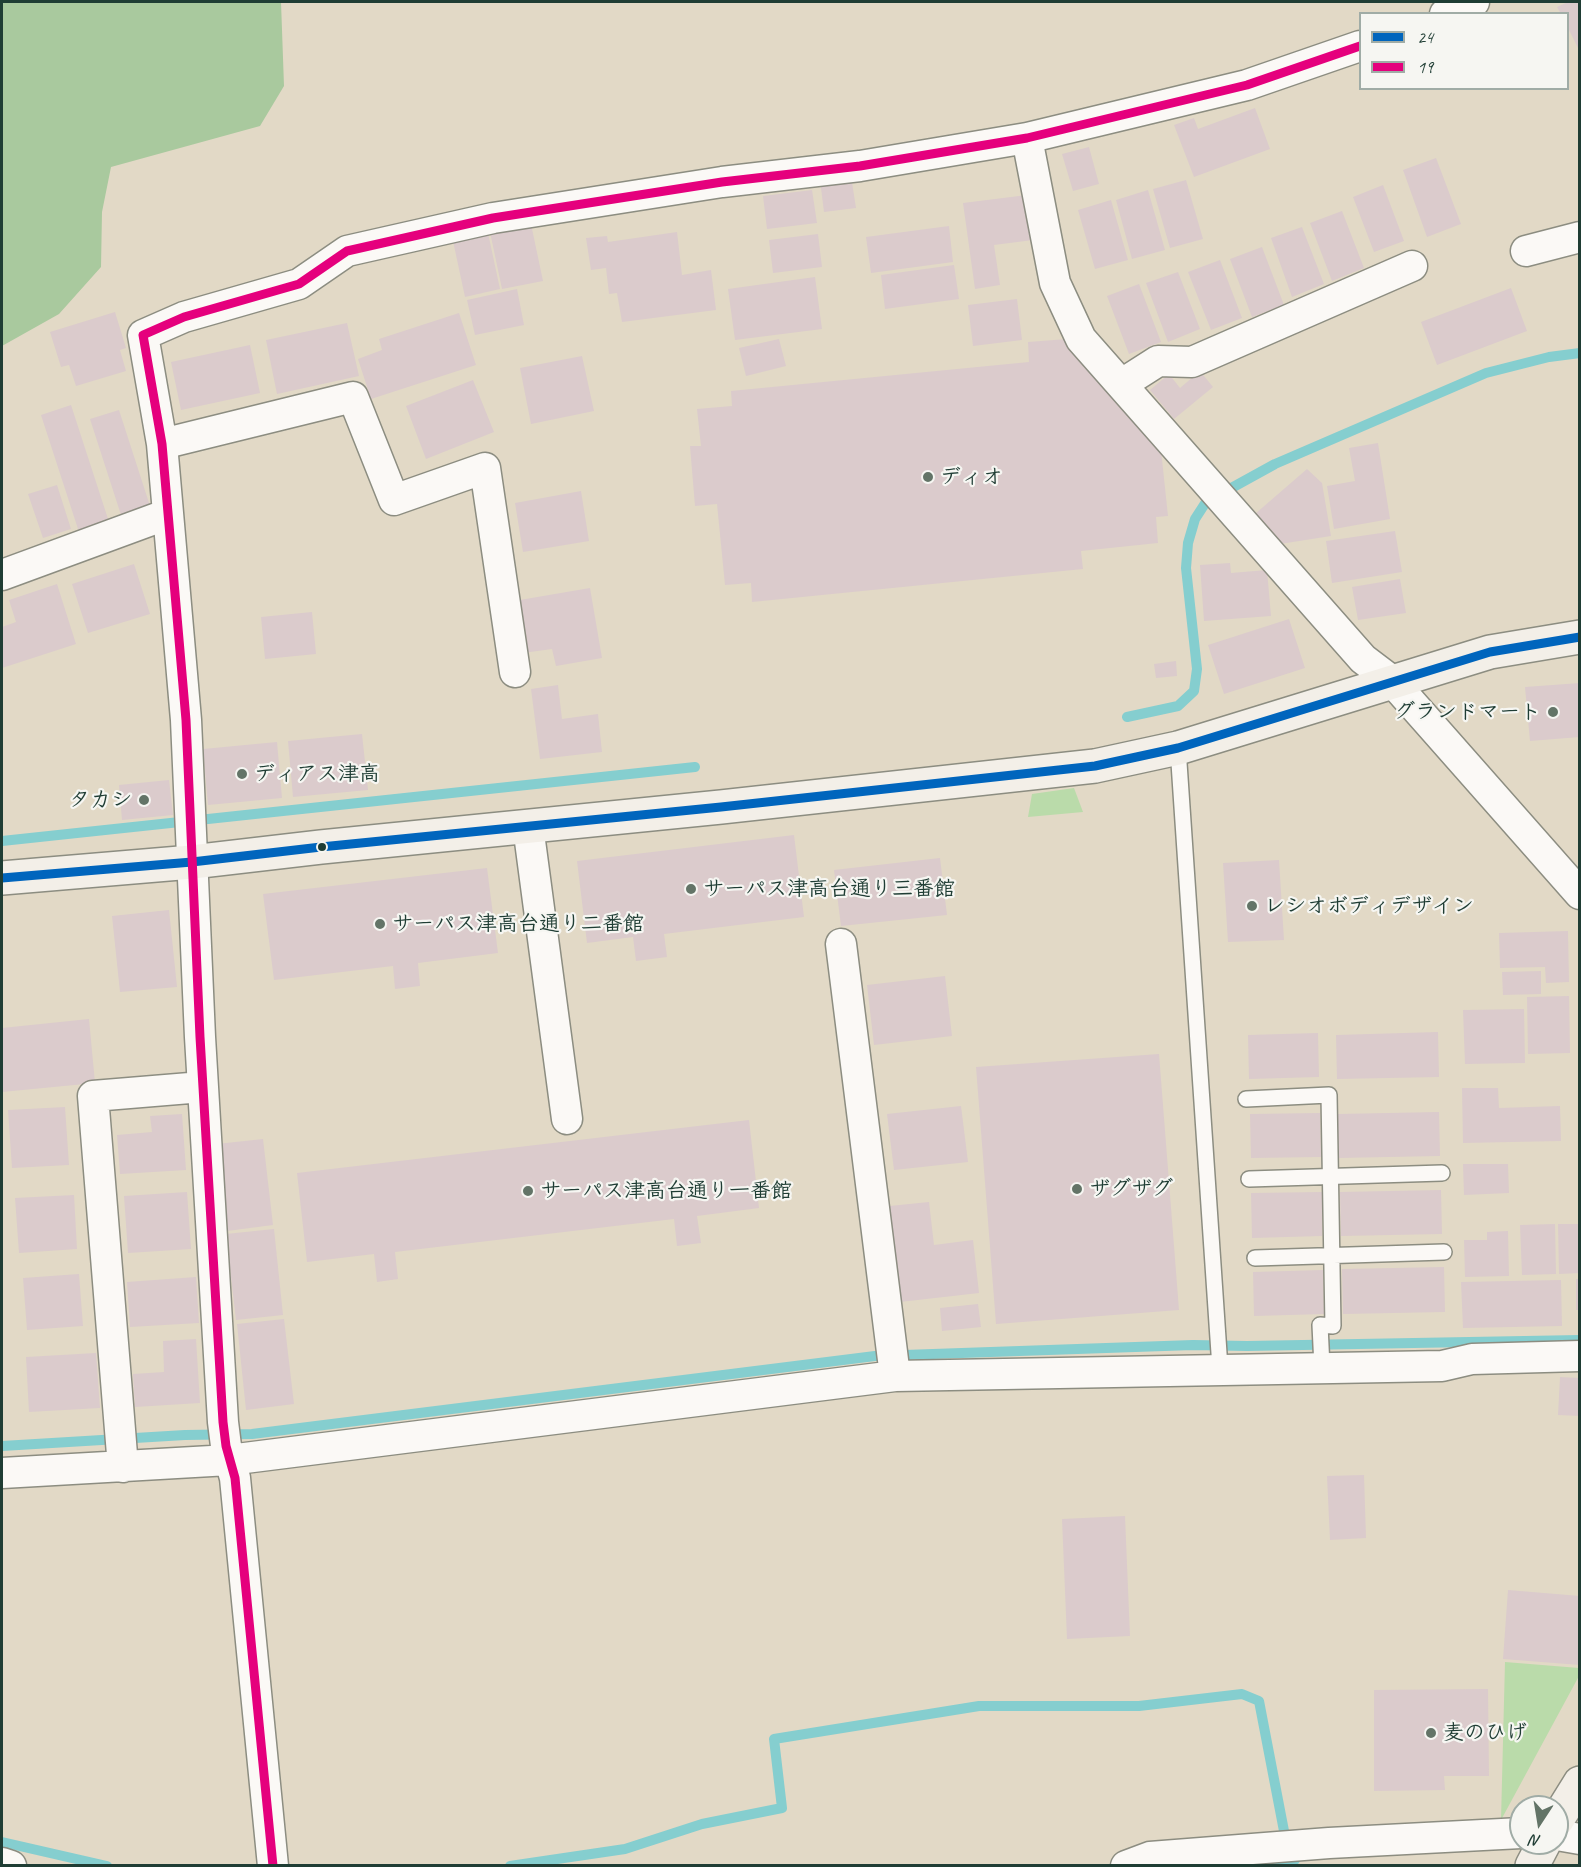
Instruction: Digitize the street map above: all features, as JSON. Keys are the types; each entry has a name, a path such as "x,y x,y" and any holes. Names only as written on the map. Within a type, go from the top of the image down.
{"street":[{"path":"1450,12 1474,2"},
{"path":"273,1866 235,1478 226,1443 202,1087 186,720 162,444 143,335 184,317 299,284 347,251 493,218 722,182 860,166 1027,138 1247,85 1359,46"},
{"path":"1027,138 1055,283 1081,339 1363,659 1392,681 1580,894"},
{"path":"1526,251 1580,237"},
{"path":"1122,384 1158,361 1192,362 1412,266"},
{"path":"162,444 353,397 394,500 485,468 515,672"},
{"path":"2,575 168,514"},
{"path":"2,878 192,862 1095,766 1178,748 1490,652 1580,637"},
{"path":"528,826 567,1119"},
{"path":"841,944 893,1362"},
{"path":"121,1448 93,1096 202,1087"},
{"path":"2,1473 121,1448 226,1443 893,1362 1322,1361 1442,1366 1473,1359 1580,1356"},
{"path":"1569,1801 1580,1783"},
{"path":"1126,1866 1150,1857 1329,1843 1509,1834"},
{"path":"2,1863 11,1866"}],"lane":[{"path":"1178,748 1219,1362"},
{"path":"1246,1099 1329,1095 1333,1326 1320,1325 1322,1361"},
{"path":"1249,1179 1442,1173"},
{"path":"1254,1258 1444,1252"}],"green space":[{"path":"2,2 281,2 284,86 260,126 111,167 102,212 101,267 59,314 2,346"},
{"path":"1074,788 1083,812 1028,817 1032,794"},
{"path":"1505,1662 1579,1668 1579,1676 1515,1795 1509,1795 1509,1805 1501,1820"}],"building":[{"path":"1568,2 1580,2 1580,52 1569,30 1569,12 1560,12 1557,7"},
{"path":"1255,108 1270,149 1194,177 1174,125 1194,118 1198,129"},
{"path":"1089,147 1099,184 1073,191 1062,154"},
{"path":"1436,158 1461,224 1427,237 1403,170"},
{"path":"851,176 856,208 824,212 820,180"},
{"path":"1186,180 1203,239 1170,248 1153,189"},
{"path":"1383,185 1404,241 1374,252 1353,197"},
{"path":"812,190 817,223 767,229 763,196"},
{"path":"1148,190 1165,250 1132,259 1116,200"},
{"path":"1027,195 1033,240 994,245 1000,285 975,289 963,203"},
{"path":"1111,200 1128,260 1095,269 1078,210"},
{"path":"1342,211 1364,268 1332,281 1310,223"},
{"path":"531,224 543,281 502,289 490,232"},
{"path":"949,226 953,262 871,273 866,237"},
{"path":"1302,227 1324,284 1292,297 1271,238"},
{"path":"677,232 682,275 711,270 716,310 622,322 617,293 609,294 606,268 591,270 586,238 607,236 608,242"},
{"path":"488,233 500,289 465,297 453,241"},
{"path":"818,234 822,267 773,273 769,240"},
{"path":"1262,247 1284,305 1252,317 1230,259"},
{"path":"1220,260 1242,318 1211,330 1188,272"},
{"path":"954,265 959,299 885,309 881,275"},
{"path":"1178,272 1200,329 1168,342 1146,283"},
{"path":"815,277 822,329 735,340 728,289"},
{"path":"1139,284 1161,342 1129,354 1107,296"},
{"path":"1511,288 1527,331 1437,365 1421,322"},
{"path":"517,289 524,325 475,335 467,300"},
{"path":"1017,299 1022,340 973,346 968,305"},
{"path":"115,312 126,348 120,350 126,371 76,386 69,365 61,367 50,332"},
{"path":"459,313 476,365 371,399 358,359 382,350 379,339"},
{"path":"347,323 359,376 277,394 266,340"},
{"path":"779,339 786,366 746,376 739,348"},
{"name":"ディオ","path":"1067,339 1161,450 1168,516 1156,517 1158,543 1081,551 1083,569 752,602 751,583 725,585 717,504 695,506 690,446 701,446 697,409 732,406 731,391 1029,362 1028,342"},
{"path":"250,345 260,393 181,410 171,362"},
{"path":"582,356 594,411 531,424 520,368"},
{"path":"1200,371 1213,387 1174,419 1150,390 1169,374 1180,388"},
{"path":"473,380 494,432 426,459 406,406"},
{"path":"71,405 109,522 79,532 41,415"},
{"path":"119,410 150,506 121,515 90,419"},
{"path":"1378,443 1390,519 1334,529 1327,486 1355,481 1349,448"},
{"path":"1307,469 1322,483 1331,536 1280,544 1255,514"},
{"path":"57,485 71,529 43,538 28,494"},
{"path":"581,491 589,541 523,552 515,503"},
{"path":"1395,531 1402,572 1332,583 1326,541"},
{"path":"1230,563 1231,573 1267,570 1271,616 1204,621 1200,565"},
{"path":"134,564 150,614 88,633 72,584"},
{"path":"1400,579 1406,613 1358,620 1352,587"},
{"path":"57,584 76,644 2,668 2,627 16,622 9,600"},
{"path":"590,588 602,658 556,666 552,649 523,653 514,601"},
{"path":"312,612 316,654 265,659 261,617"},
{"path":"1289,619 1305,668 1224,694 1208,645"},
{"path":"1176,661 1177,676 1156,678 1154,664"},
{"name":"グランドマート","path":"1580,683 1580,737 1530,741 1525,687"},
{"path":"558,685 562,719 598,714 602,752 540,759 531,689"},
{"name":"ディアス津高","path":"362,734 368,790 293,797 288,741"},
{"name":"ディアス津高","path":"277,742 282,798 208,805 203,749"},
{"path":"169,780 173,815 122,820 119,785"},
{"name":"サーパス津高台通り三番館","path":"794,835 804,917 664,934 667,957 636,961 633,937 587,943 577,861"},
{"path":"940,858 947,915 841,926 834,870"},
{"path":"1279,860 1284,940 1228,942 1223,863"},
{"name":"サーパス津高台通り二番館","path":"487,868 498,953 418,963 420,986 395,989 393,966 274,980 263,894"},
{"path":"169,910 177,987 120,992 112,916"},
{"path":"1568,931 1569,982 1546,983 1545,967 1500,968 1499,933"},
{"path":"1541,971 1541,994 1503,995 1502,972"},
{"path":"945,976 952,1036 874,1045 867,985"},
{"path":"1569,996 1570,1053 1528,1054 1527,997"},
{"path":"1524,1009 1525,1063 1465,1064 1463,1010"},
{"path":"89,1019 95,1083 2,1092 2,1028"},
{"path":"1438,1032 1439,1077 1337,1079 1336,1035"},
{"path":"1318,1033 1319,1077 1249,1079 1248,1035"},
{"name":"ザグザグ","path":"1159,1054 1179,1310 996,1324 976,1067"},
{"path":"1462,1088 1498,1088 1499,1108 1560,1106 1561,1141 1463,1143"},
{"path":"961,1106 968,1162 894,1170 887,1114"},
{"path":"65,1107 69,1165 12,1168 8,1110"},
{"path":"1439,1112 1440,1156 1338,1158 1337,1114"},
{"path":"1320,1113 1321,1157 1251,1158 1250,1114"},
{"path":"182,1114 186,1170 120,1174 117,1135 152,1132 150,1116"},
{"name":"サーパス津高台通り一番館","path":"749,1120 759,1208 697,1216 701,1243 677,1246 674,1219 395,1252 398,1279 377,1282 374,1254 307,1262 297,1173"},
{"path":"263,1139 273,1225 227,1231 217,1144"},
{"path":"1463,1164 1508,1164 1509,1193 1464,1195"},
{"path":"1441,1190 1442,1234 1341,1236 1340,1192"},
{"path":"187,1192 191,1249 128,1253 124,1196"},
{"path":"1322,1192 1322,1236 1252,1238 1251,1193"},
{"path":"74,1195 77,1249 19,1253 15,1198"},
{"path":"929,1202 934,1245 973,1240 979,1293 900,1302 890,1206"},
{"path":"1555,1224 1556,1274 1522,1275 1520,1225"},
{"path":"1558,1224 1580,1224 1580,1273 1559,1274"},
{"path":"274,1229 283,1315 236,1320 226,1234"},
{"path":"1508,1231 1509,1276 1465,1277 1464,1240 1487,1240 1487,1232"},
{"path":"1444,1267 1445,1312 1343,1314 1342,1269"},
{"path":"1323,1270 1324,1314 1254,1316 1253,1272"},
{"path":"79,1274 83,1326 27,1330 23,1278"},
{"path":"196,1277 199,1323 130,1327 127,1282"},
{"path":"1576,1279 1580,1279 1580,1310 1576,1310"},
{"path":"1561,1280 1562,1326 1463,1328 1461,1282"},
{"path":"978,1304 981,1327 942,1331 940,1308"},
{"path":"284,1319 294,1404 246,1410 237,1324"},
{"path":"196,1339 200,1403 135,1407 133,1374 164,1372 163,1341"},
{"path":"96,1353 100,1408 29,1412 26,1357"},
{"path":"1560,1377 1580,1378 1580,1416 1558,1415"},
{"path":"1364,1475 1366,1538 1330,1540 1327,1476"},
{"path":"1125,1516 1130,1636 1067,1639 1062,1519"},
{"path":"1508,1590 1580,1596 1580,1665 1503,1659"},
{"name":"麦のひげ","path":"1488,1689 1489,1776 1444,1776 1445,1790 1374,1791 1374,1690"}],"waterway":[{"path":"1127,717 1178,706 1194,691 1197,669 1186,568 1188,543 1195,519 1206,502 1275,464 1486,373 1549,357 1580,353"},
{"path":"2,841 695,767"},
{"path":"2,1446 185,1435 252,1434 875,1356 1193,1345 1580,1340"},
{"path":"510,1866 625,1849 702,1824 782,1808 774,1739 979,1706 1139,1706 1242,1694 1259,1701 1284,1831"},
{"path":"2,1842 107,1866"},
{"path":"1245,1866 1295,1860"}],"transit line":[{"name":"19","path":"273,1866 235,1478 226,1446 223,1422 200,1037 186,720 162,444 143,335 184,317 299,284 347,251 493,218 722,182 860,166 1027,138 1247,85 1359,46"},
{"name":"24","path":"2,878 192,862 1095,766 1178,748 1490,652 1580,637"}],"place":[{"name":"ディオ","path":"928,477"},
{"name":"グランドマート","path":"1553,712"},
{"name":"ディアス津高","path":"242,774"},
{"name":"タカシ","path":"144,800"},
{"name":"サーパス津高台通り三番館","path":"691,889"},
{"name":"レシオボディデザイン","path":"1252,906"},
{"name":"サーパス津高台通り二番館","path":"380,924"},
{"name":"ザグザグ","path":"1077,1189"},
{"name":"サーパス津高台通り一番館","path":"528,1191"},
{"name":"麦のひげ","path":"1431,1733"}]}
